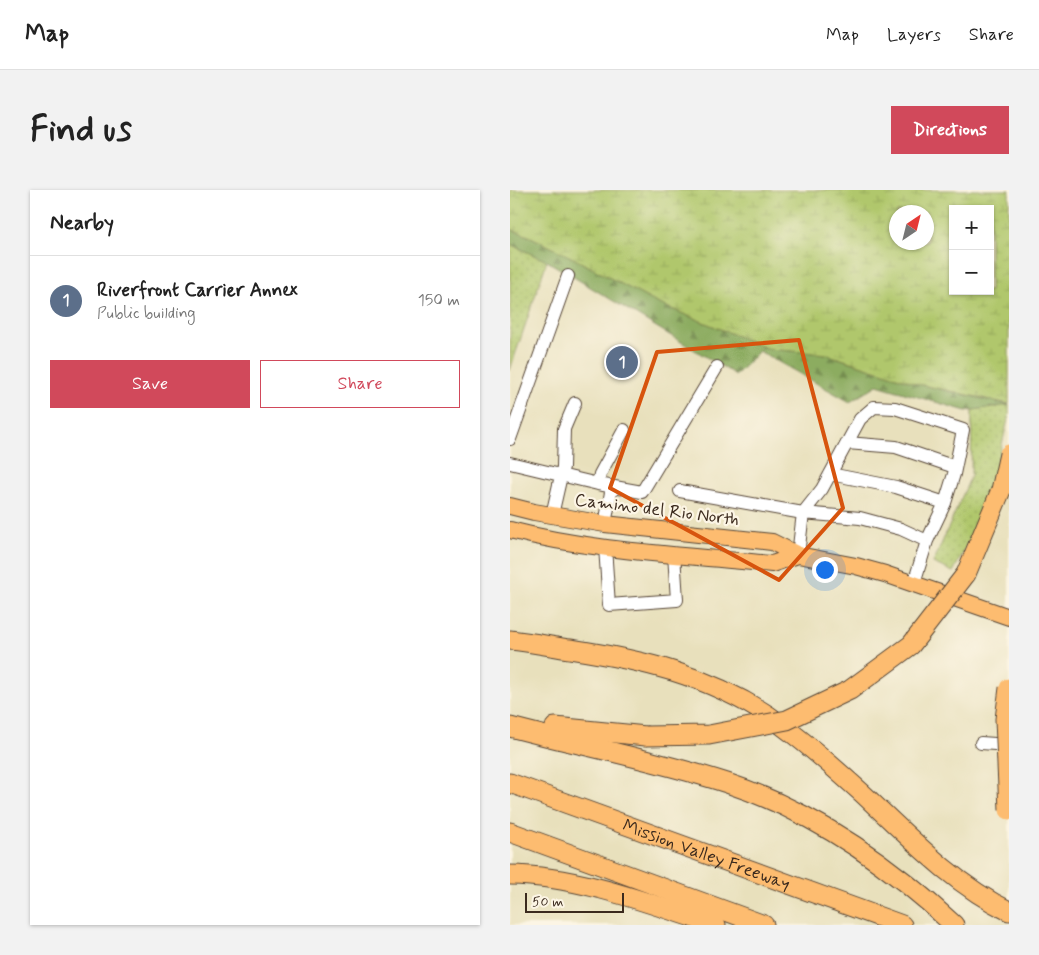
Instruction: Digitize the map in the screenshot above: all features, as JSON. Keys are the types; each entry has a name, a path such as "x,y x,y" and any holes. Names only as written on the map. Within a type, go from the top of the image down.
{"highway":[{"path":"510,720 565,729 646,736 709,735 786,720 850,690 911,645 966,574 1001,490 1009,454"},
{"path":"511,640 609,655 658,666 706,682 748,704 789,730 812,749 947,870 989,900 1009,911"},
{"path":"1009,688 1005,719 1009,810"},
{"path":"510,727 728,783 760,796 822,826 883,865 925,898 954,925"},
{"name":"Mission Valley Freeway","path":"510,783 902,925"},
{"path":"510,832 764,925"},
{"path":"510,875 551,878 583,885 716,925"},
{"path":"999,925 1009,918"}],"main road":[{"name":"Camino del Rio North","path":"510,506 552,516 605,524 772,542 798,555 856,566 914,583 1009,617"},
{"name":"Camino del Rio North","path":"510,530 564,542 772,564 798,555"}],"lane":[{"path":"510,439 568,276"},
{"path":"510,463 561,476 642,492 717,368"},
{"path":"552,516 563,467 564,430 575,403"},
{"path":"798,555 803,513 822,489 860,419 874,408 895,408 964,430 945,503 927,541 914,583"},
{"path":"598,484 600,474 624,430"},
{"path":"847,443 896,447 955,467"},
{"path":"830,474 896,487 945,503"},
{"path":"605,524 612,487"},
{"path":"680,491 803,513 860,518 901,529 927,541"},
{"path":"605,547 609,605 677,600 674,554"},
{"path":"981,743 1009,745"}],"highlighted area":[{"path":"799,340 843,508 779,580 610,488 657,352"}],"green space":[{"path":"510,190 1009,190 1009,404 918,384 826,354 769,349 657,303 531,237 510,229"},
{"path":"510,229 571,257 657,303 769,349 826,354 918,384 1009,405 966,411 877,385 850,402 759,351 736,375 547,261 510,244"},
{"path":"510,244 547,261 510,370"},
{"path":"1009,405 1009,415 992,498 953,572 933,563 971,476 972,410"}],"place":[{"name":"Riverfront Carrier Annex","path":"622,362"}]}
